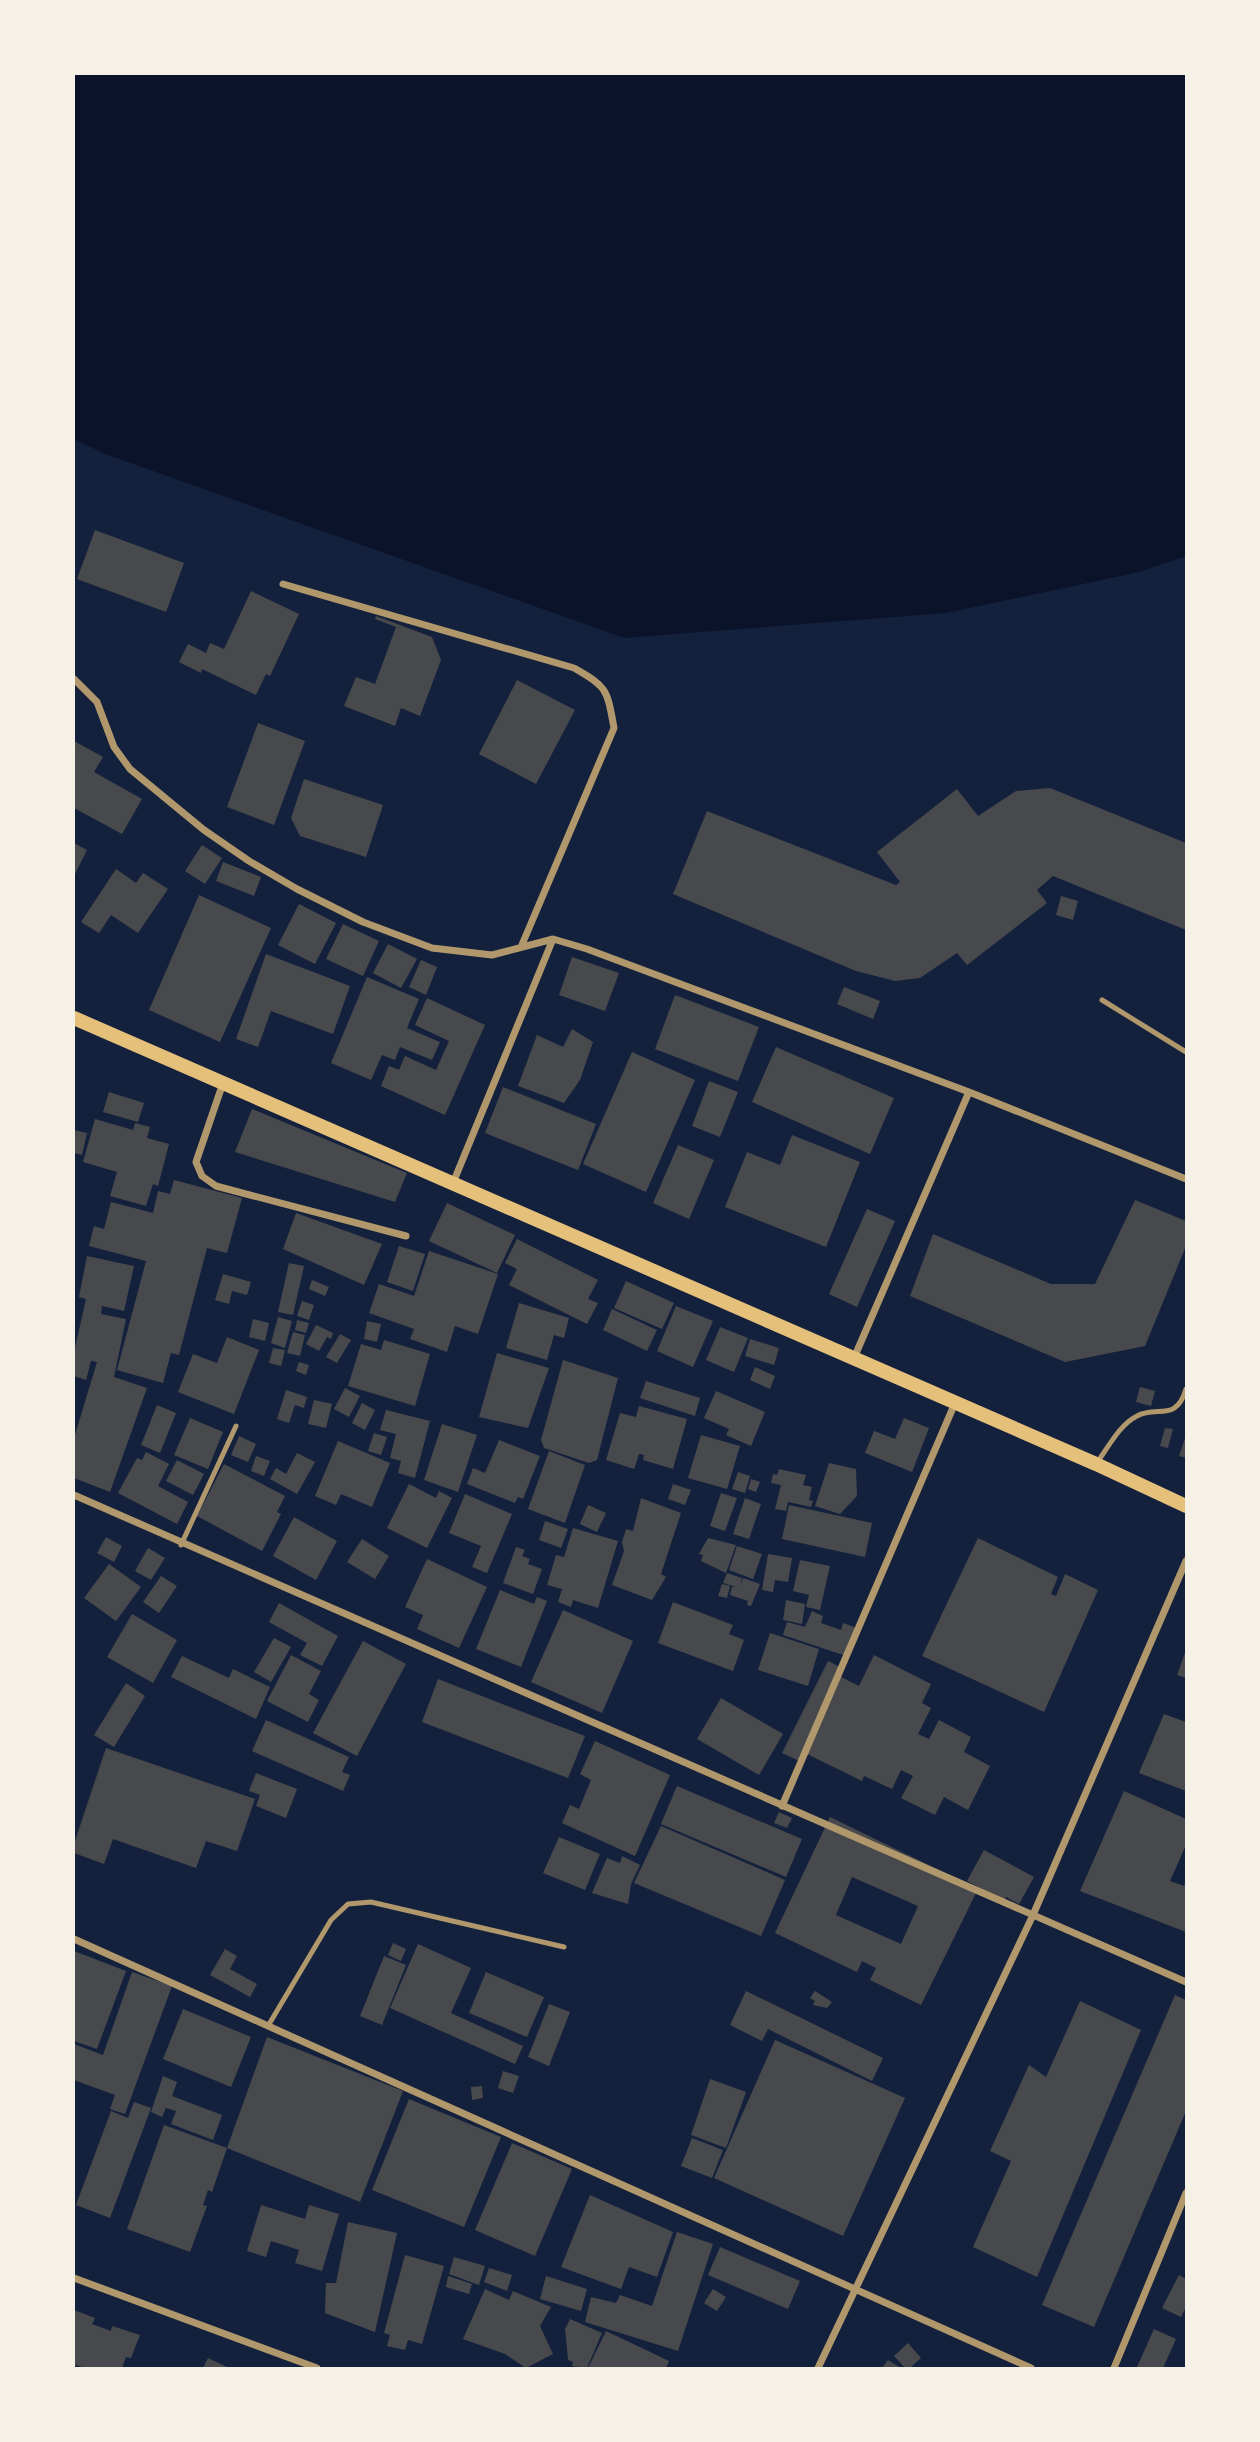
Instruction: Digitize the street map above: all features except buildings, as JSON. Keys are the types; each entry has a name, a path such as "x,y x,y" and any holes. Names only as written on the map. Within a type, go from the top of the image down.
{"main road":[{"path":"74,1018 956,1402 1186,1506"}],"street":[{"path":"282,584 574,668 601,683 609,701 614,727 522,947"},
{"path":"74,678 97,702 114,747 130,769 204,830 249,861 363,922 432,948 492,955 553,939 770,1016 1186,1179"},
{"path":"453,1183 553,939"},
{"path":"223,1083 196,1162 202,1176 216,1186 406,1236"},
{"path":"854,1358 969,1092"},
{"path":"782,1806 956,1402"},
{"path":"74,1495 181,1545 1186,1982"},
{"path":"818,2368 1033,1915 1186,1561"},
{"path":"74,1938 1031,2368"},
{"path":"1114,2368 1186,2193"},
{"path":"74,2278 317,2368"}],"lane":[{"path":"1102,1000 1186,1052"},
{"path":"1096,1464 1124,1426 1138,1415 1165,1413 1177,1406 1186,1389"},
{"path":"181,1545 236,1426"},
{"path":"268,2026 331,1920 348,1904 371,1902 564,1947"}],"water":[{"path":"74,74 1186,74 1186,556 1139,572 946,613 624,638 105,454 74,439"}]}
